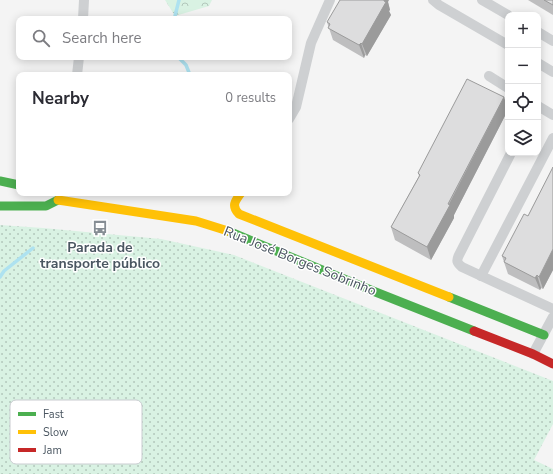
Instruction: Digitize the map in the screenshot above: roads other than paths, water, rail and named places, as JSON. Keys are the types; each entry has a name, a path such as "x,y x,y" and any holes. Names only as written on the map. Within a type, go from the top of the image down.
{"street":[{"path":"83,16 84,0"},
{"path":"292,114 296,107 311,43 330,0"},
{"path":"434,0 439,5 505,44"},
{"path":"482,0 505,13"},
{"path":"541,34 553,41"},
{"path":"77,72 79,60"},
{"path":"541,65 553,72"},
{"path":"489,76 505,86"},
{"path":"541,108 553,115"},
{"path":"481,276 553,138"},
{"path":"509,156 457,260 459,265 462,267 553,309"},
{"path":"0,181 16,184"},
{"path":"0,206 46,206 59,196"},
{"name":"Rua José Borges Sobrinho","path":"59,196 196,221 226,230 372,291 533,354 553,364"},
{"path":"239,196 233,208 239,214 544,335"},
{"path":"533,354 553,317"}],"waterway":[{"path":"175,16 179,0"},
{"path":"181,60 186,65 189,72"},
{"path":"0,277 4,271 33,248"}],"place":[{"name":"Parada de transporte público","path":"100,228"}]}
